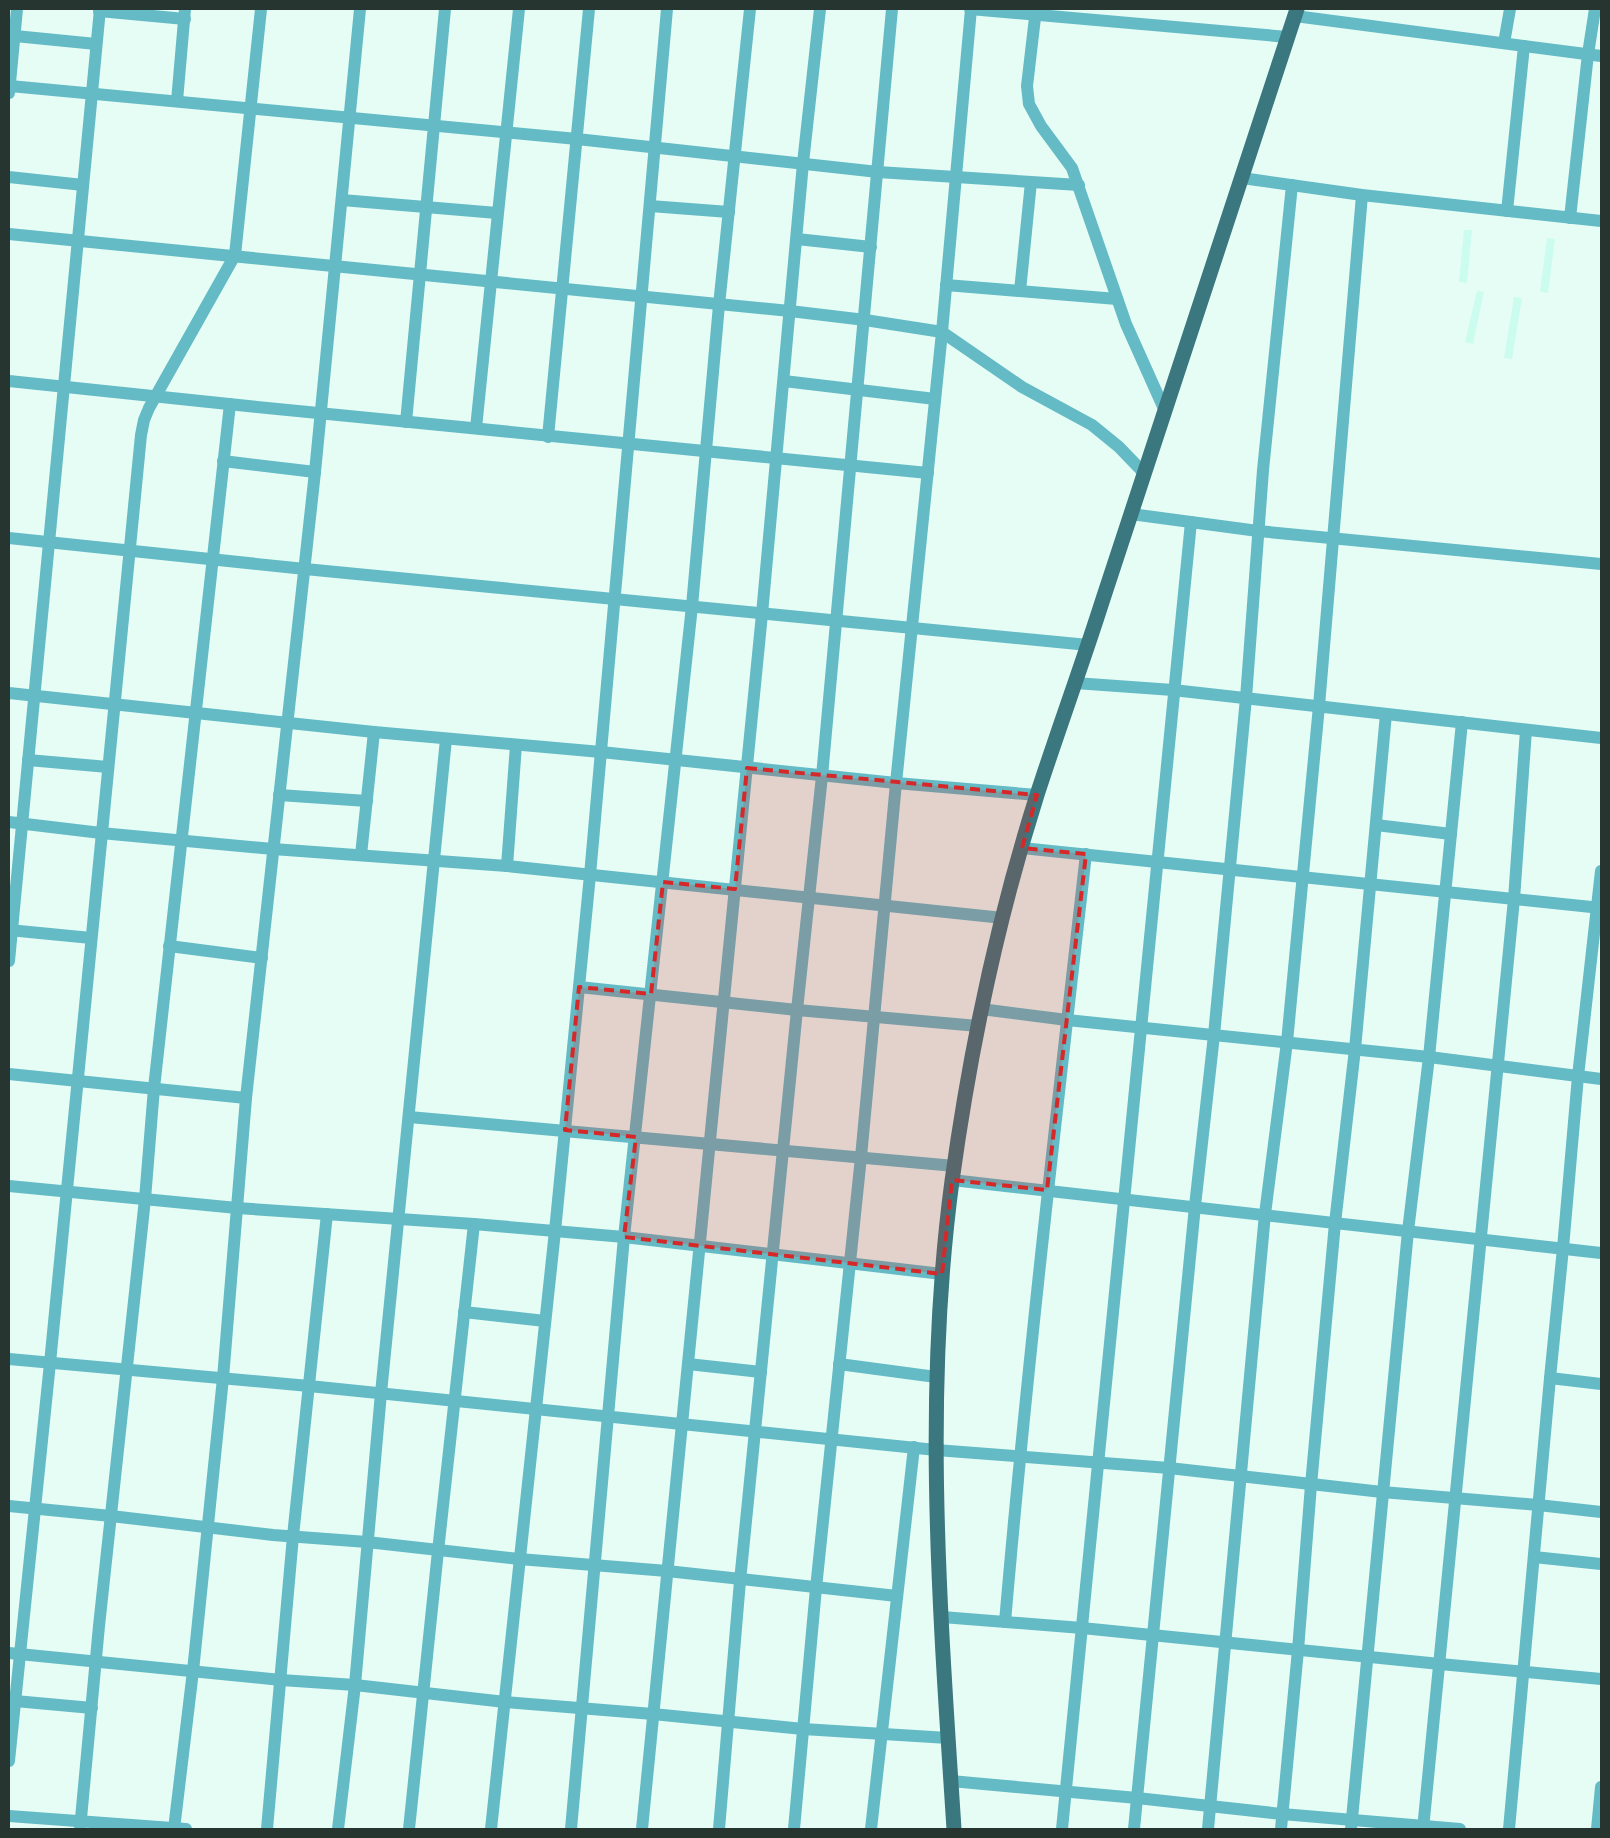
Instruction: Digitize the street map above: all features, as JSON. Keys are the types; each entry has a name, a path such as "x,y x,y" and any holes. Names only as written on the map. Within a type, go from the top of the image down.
{"main road":[{"path":"954,1829 937,1532 936,1377 942,1274 954,1173 981,1009 1002,918 1037,795 1296,12"}],"street":[{"path":"18,9 9,89 92,93 251,108 655,147 878,172 1079,185"},
{"path":"9,1761 14,1701 14,1653 34,1509 50,1363 141,435 144,420 235,255 261,9"},
{"path":"9,1816 80,1825 178,1829 223,1378 246,1098 305,568 360,9"},
{"path":"406,422 445,9"},
{"path":"476,428 519,9"},
{"path":"548,437 589,9"},
{"path":"491,1829 555,1231 590,875 668,9"},
{"path":"571,1829 624,1237 692,606 719,305 750,9"},
{"path":"642,1829 762,614 803,163 820,9"},
{"path":"719,1829 740,1581 837,620 892,9"},
{"path":"794,1829 816,1588 861,1157 884,905 942,332 971,9 1036,12 1288,37"},
{"path":"1504,43 1510,9"},
{"path":"1570,218 1595,55 1595,9"},
{"path":"9,961 10,930 22,823 99,10 185,14 177,101"},
{"path":"1036,12 1028,86 1030,104 1041,126 1072,168 1126,324 1164,411"},
{"path":"1296,12 1595,55"},
{"path":"15,36 96,44"},
{"path":"1506,211 1524,46"},
{"path":"9,177 83,184"},
{"path":"1242,178 1362,195 1601,221"},
{"path":"1020,291 1031,182"},
{"path":"1134,1829 1230,870 1246,698 1263,470 1292,185"},
{"path":"1208,1829 1265,1214 1287,1042 1319,706 1362,195"},
{"path":"342,200 497,213"},
{"path":"650,206 729,212"},
{"path":"9,234 563,288 865,320 942,332 1028,391 1092,425 1119,447 1144,473"},
{"path":"797,239 871,247"},
{"path":"946,285 1118,299"},
{"path":"9,380 548,437 707,450 928,473"},
{"path":"784,381 935,399"},
{"path":"80,1825 145,1199 154,1088 230,404"},
{"path":"223,461 315,472"},
{"path":"1131,514 1258,531 1601,564"},
{"path":"1062,1829 1190,522"},
{"path":"9,538 1088,645"},
{"path":"1075,683 1173,690 1601,738"},
{"path":"9,693 374,732 601,752 822,776 1037,795"},
{"path":"1280,1829 1298,1650 1335,1223 1355,1049 1386,714"},
{"path":"1352,1824 1408,1231 1429,1057 1462,722"},
{"path":"1424,1828 1499,1065 1514,899 1526,730"},
{"path":"361,854 374,732"},
{"path":"338,1829 355,1685 381,1393 446,739"},
{"path":"507,866 516,745"},
{"path":"28,760 108,767"},
{"path":"280,795 366,801"},
{"path":"9,822 101,833 273,849 507,866 1002,918"},
{"path":"1376,825 1451,834"},
{"path":"1022,848 1600,908"},
{"path":"1005,1622 1019,1456 1047,1190 1086,854"},
{"path":"1509,1829 1578,1076 1600,908 1601,871"},
{"path":"10,930 91,938"},
{"path":"169,946 262,958"},
{"path":"579,986 797,1010 978,1026"},
{"path":"981,1009 1141,1028 1429,1057 1601,1079"},
{"path":"9,1074 246,1098"},
{"path":"409,1117 861,1157 1047,1190 1601,1252"},
{"path":"9,1186 237,1208 474,1224 624,1237 773,1256 942,1274"},
{"path":"267,1829 293,1536 327,1214"},
{"path":"409,1829 474,1224"},
{"path":"464,1312 545,1321"},
{"path":"9,1359 454,1400 536,1410 608,1415 936,1450 1169,1468 1311,1485 1601,1512"},
{"path":"688,1364 761,1372"},
{"path":"839,1364 936,1377"},
{"path":"1550,1378 1601,1384"},
{"path":"871,1829 880,1735 914,1447"},
{"path":"9,1506 207,1528 367,1542 438,1551 897,1596"},
{"path":"1534,1557 1601,1564"},
{"path":"942,1617 1082,1628 1601,1679"},
{"path":"14,1653 281,1680 355,1685 505,1702 653,1714 728,1723 880,1735 948,1738"},
{"path":"14,1701 92,1708"},
{"path":"951,1781 1137,1798 1282,1814 1352,1824 1460,1829"},
{"path":"1597,1829 1601,1787"}],"highlighted area":[{"path":"747,768 1037,795 1022,848 1086,854 1047,1190 952,1180 942,1274 624,1237 636,1137 565,1130 579,987 651,994 663,882 735,889"}],"shaded area":[{"path":"1464,230 1472,230 1467,283 1459,282"},
{"path":"1547,238 1555,239 1548,293 1540,292"},
{"path":"1477,291 1484,292 1473,344 1465,342"},
{"path":"1514,297 1522,298 1512,359 1504,358"}]}
